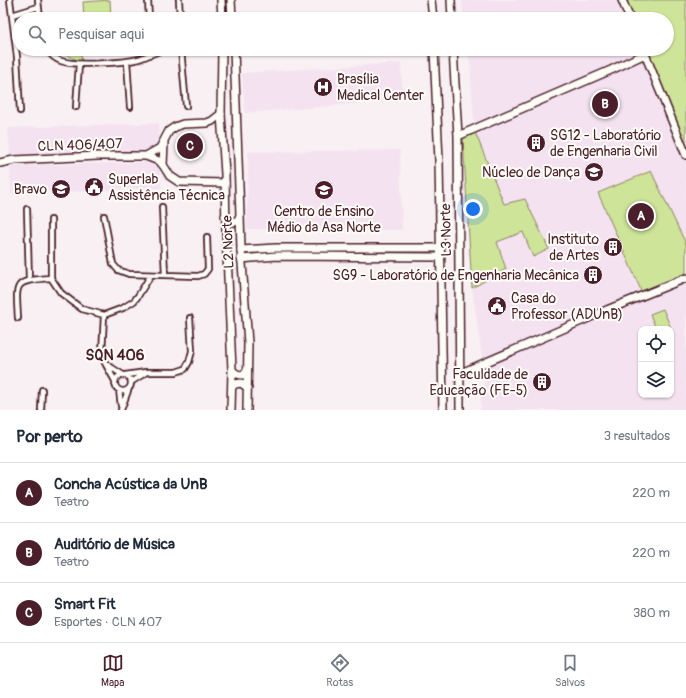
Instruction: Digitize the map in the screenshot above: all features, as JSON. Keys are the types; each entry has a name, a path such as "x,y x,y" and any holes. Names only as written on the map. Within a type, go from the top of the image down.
{"main road":[{"path":"221,0 222,12"},
{"path":"231,0 232,12"},
{"path":"431,0 432,12"},
{"path":"451,0 452,12"},
{"path":"622,0 627,12"},
{"name":"L2 Norte","path":"222,56 221,114 232,370 231,410"},
{"name":"L2 Norte","path":"234,56 240,250 248,343 247,410"},
{"name":"L3 Norte","path":"435,56 441,257 443,410"},
{"name":"L3 Norte","path":"452,56 458,136 461,373 460,410"},
{"path":"458,136 597,76 636,56"},
{"path":"646,56 686,155"},
{"path":"221,94 225,90 235,92"},
{"path":"146,156 155,152 164,143 169,131 174,127 183,124 207,123 221,114"},
{"path":"164,143 164,165"},
{"name":"CLN 406/407","path":"0,163 14,160 98,156 146,156"},
{"path":"146,156 155,159 164,165 170,176 179,182 215,184 225,182"},
{"name":"CLN 406/407","path":"0,157 14,160"},
{"path":"225,216 230,221 234,222 238,220 240,215"},
{"path":"240,250 276,248 440,248"},
{"path":"241,259 277,256 441,257"},
{"path":"461,373 686,278"},
{"path":"232,370 237,375 242,375 247,370"},
{"path":"232,388 235,384 241,383 248,388"}],"street":[{"path":"10,0 12,15"},
{"path":"38,0 39,12"},
{"path":"148,0 149,12"},
{"path":"179,0 180,12"},
{"path":"22,12 38,7"},
{"path":"17,56 20,111"},
{"path":"53,56 59,60 79,64 127,61 138,59 143,56"},
{"path":"182,56 186,106"},
{"path":"127,61 130,107"},
{"path":"76,107 79,64"},
{"path":"162,207 165,275"},
{"path":"27,209 29,280"},
{"path":"104,216 113,264 115,268 129,274 198,276 206,273 208,269 207,237"},
{"path":"51,220 51,278 60,293 82,309 104,315 118,310 134,301 151,275"},
{"path":"18,318 18,290 21,283 29,280 51,278"},
{"path":"104,315 102,354 115,384 120,390 121,409"},
{"path":"115,381 117,378 124,375 146,372 176,372 182,370 186,366 192,351 190,318"},
{"path":"105,363 128,377 131,382"},
{"path":"121,409 131,382 146,372"},
{"path":"120,390 123,391 129,388"},
{"path":"41,410 42,390"}],"shaded area":[{"path":"462,0 686,0 686,410 480,410 485,378 472,288 475,137 469,56 674,56 674,12 463,12"},
{"name":"Brasília Medical Center","path":"401,63 403,100 245,113 242,73"},
{"path":"159,123 157,149 149,152 10,157 8,128"},
{"name":"Centro de Ensino Médio da Asa Norte","path":"400,150 402,230 247,229 248,152"},
{"path":"151,162 160,165 161,188 11,194 10,166"}],"green space":[{"path":"110,0 111,12 84,12 83,2"},
{"path":"625,0 686,0 686,154 647,56 674,56 674,12 629,12"},
{"path":"68,56 81,56 82,62"},
{"path":"475,132 504,204 525,199 549,249 533,257 523,232 497,242 506,269 472,288 463,138"},
{"path":"651,171 686,244 686,278 643,295 598,193"},
{"path":"663,309 670,326 655,326 650,314"}],"place":[{"name":"Brasília Medical Center","path":"323,87"},
{"name":"Auditório de Música","path":"605,104"},
{"name":"SG12 - Laboratório de Engenharia Civil","path":"536,143"},
{"name":"Smart Fit","path":"190,146"},
{"name":"Núcleo de Dança","path":"594,172"},
{"name":"Superlab Assistência Técnica","path":"94,187"},
{"name":"Bravo","path":"61,189"},
{"name":"Centro de Ensino Médio da Asa Norte","path":"324,190"},
{"name":"Concha Acústica da UnB","path":"641,216"},
{"name":"Instituto de Artes","path":"613,247"},
{"name":"SG9 - Laboratório de Engenharia Mecânica","path":"593,275"},
{"name":"Casa do Professor (ADUnB)","path":"497,306"},
{"name":"Faculdade de Educação (FE-5)","path":"542,382"}],"district":[{"name":"SQN 406","path":"115,355"}]}
